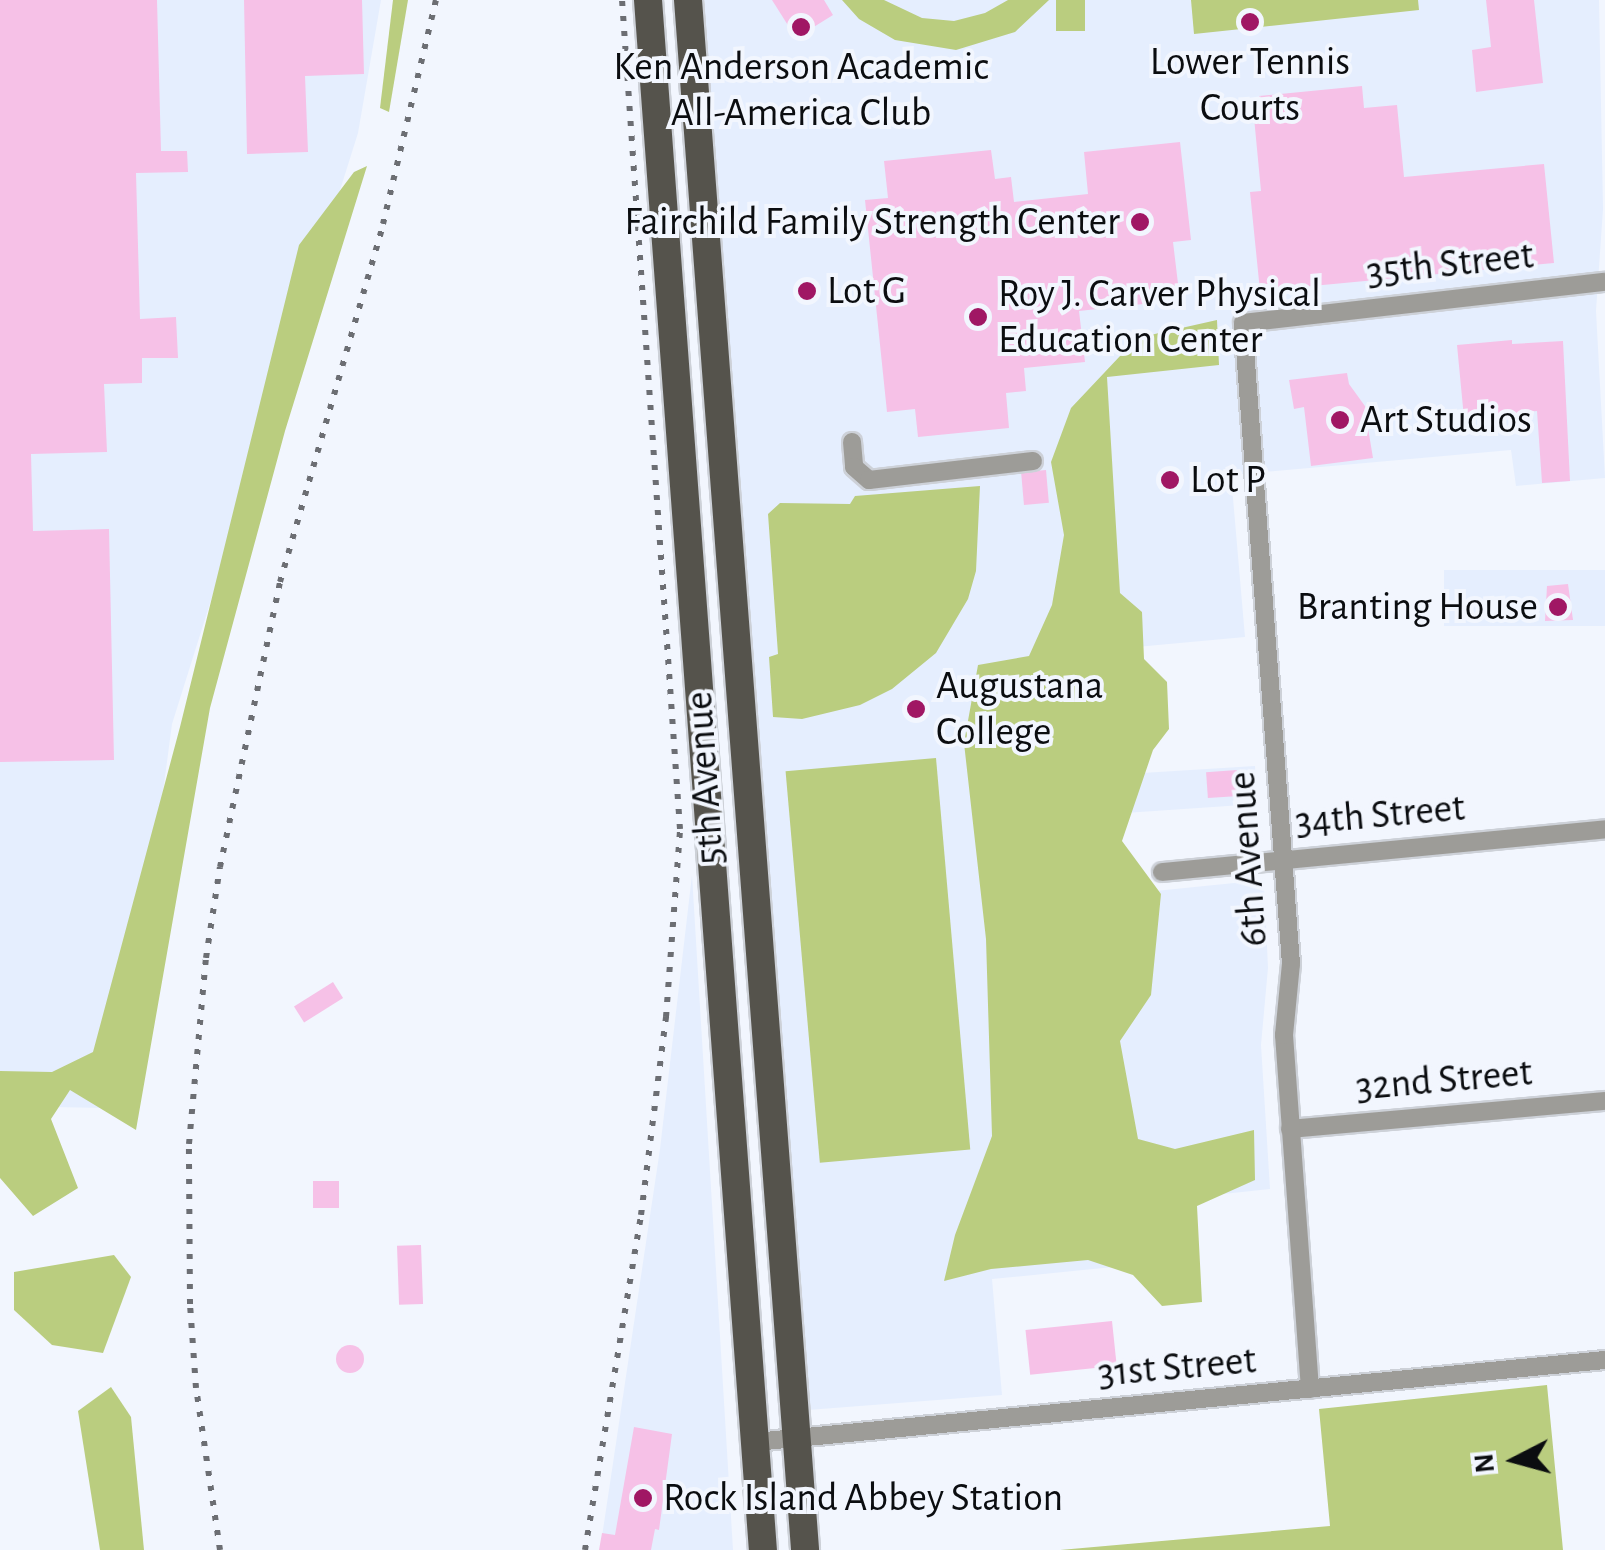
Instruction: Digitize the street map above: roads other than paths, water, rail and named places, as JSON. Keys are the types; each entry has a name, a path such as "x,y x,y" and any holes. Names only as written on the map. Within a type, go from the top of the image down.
{"main road":[{"name":"5th Avenue","path":"648,0 764,1550"},
{"name":"5th Avenue","path":"688,0 805,1550"}],"street":[{"name":"35th Street","path":"1243,323 1605,282"},
{"name":"6th Avenue","path":"1243,323 1291,964 1284,1035 1310,1389"},
{"path":"852,442 854,467 869,480 1034,461"},
{"name":"34th Street","path":"1162,872 1605,829"},
{"name":"32nd Street","path":"1290,1129 1605,1101"},
{"name":"31st Street","path":"755,1442 1605,1360"}],"railway":[{"path":"220,1550 196,1388 190,1304 189,1144 206,958 220,867 280,582 383,224 436,0"},
{"path":"585,1550 641,1215 666,1017 680,829 622,0"}],"place":[{"name":"Lower Tennis Courts","path":"1250,22"},
{"name":"Ken Anderson Academic All-America Club","path":"801,27"},
{"name":"Fairchild Family Strength Center","path":"1140,222"},
{"name":"Lot G","path":"807,291"},
{"name":"Roy J. Carver Physical Education Center","path":"978,317"},
{"name":"Art Studios","path":"1340,420"},
{"name":"Lot P","path":"1170,480"},
{"name":"Branting House","path":"1558,607"},
{"name":"Augustana College","path":"916,709"},
{"name":"Rock Island Abbey Station","path":"643,1498"}]}
